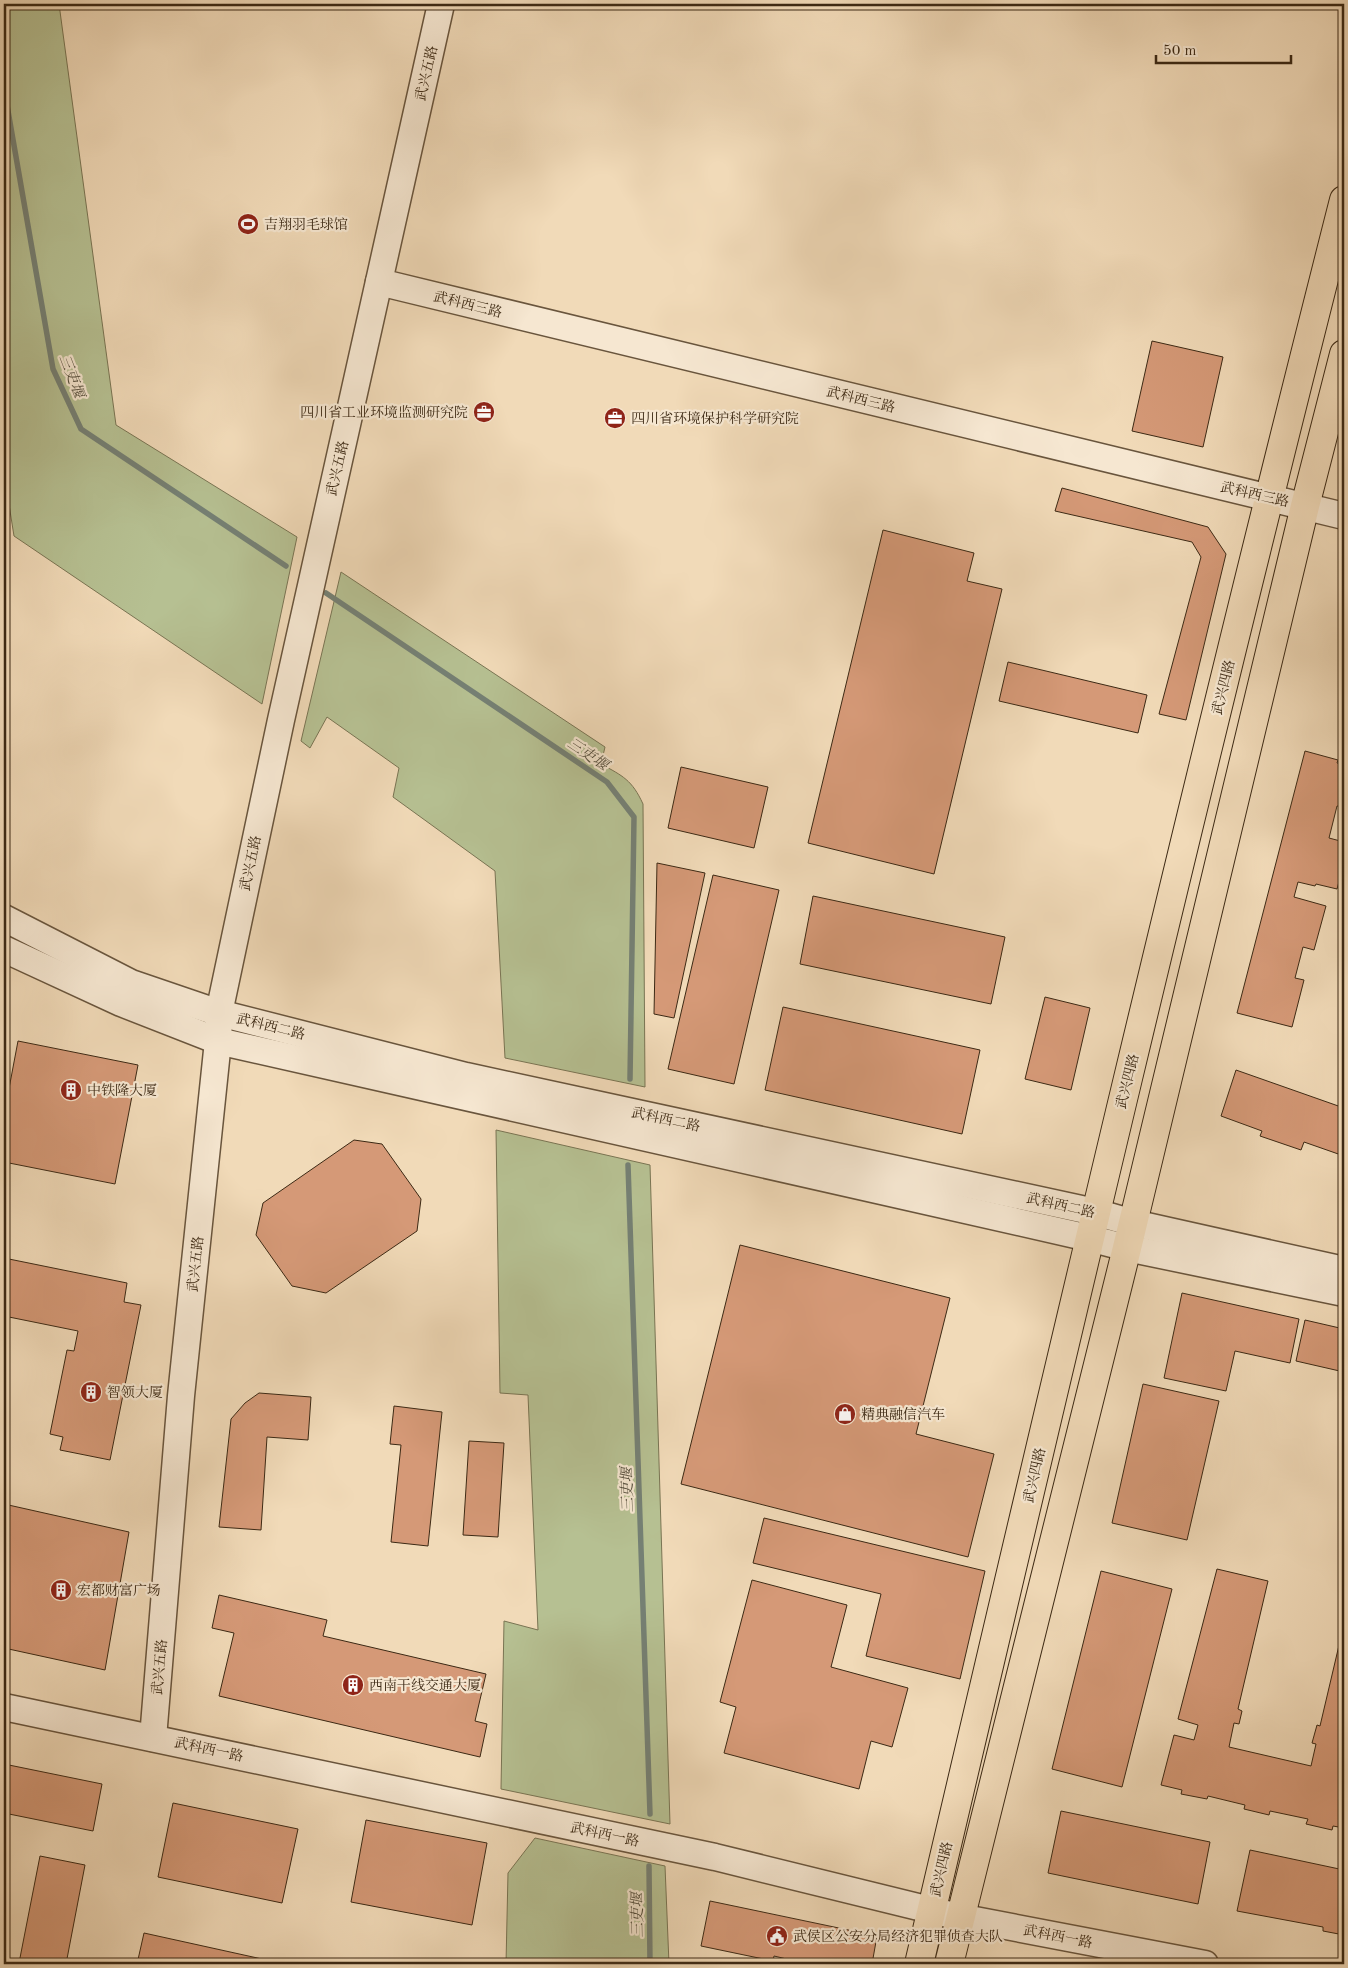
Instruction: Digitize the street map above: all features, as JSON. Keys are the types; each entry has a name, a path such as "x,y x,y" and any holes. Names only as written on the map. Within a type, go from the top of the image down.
{"main road":[{"name":"武兴四路","path":"919,1964 1092,1225 1269,498 1344,200"},
{"name":"武兴四路","path":"949,1964 959,1917 1130,1235 1305,506 1344,354"}],"street":[{"name":"武兴五路","path":"154,1738 181,1396 218,1041 219,1013 281,720 441,4"},
{"name":"武科西三路","path":"379,282 1344,516"},
{"name":"武科西二路","path":"4,918 131,983 219,1013 466,1076 1092,1225 1344,1293"},
{"name":"武科西二路","path":"4,949 121,1003 218,1041 1092,1225"},
{"name":"武科西二路","path":"1130,1235 1344,1270"},
{"name":"武科西一路","path":"4,1707 715,1857 959,1917 1205,1964"}],"green space":[{"path":"4,4 59,4 116,425 297,537 262,704 14,536 4,473"},
{"path":"341,572 605,747 601,764 626,780 635,789 643,804 645,1087 505,1058 495,871 393,797 399,768 327,717 310,748 301,741"},
{"path":"496,1130 650,1165 670,1824 501,1789 504,1621 538,1630 528,1395 500,1393"},
{"path":"535,1838 665,1866 669,1964 506,1964 508,1873"}],"building":[{"path":"1152,341 1223,357 1203,447 1132,431"},
{"path":"1062,488 1208,527 1226,554 1186,720 1159,714 1201,557 1192,542 1055,511"},
{"path":"883,530 974,553 967,581 1002,589 934,874 808,843"},
{"path":"1008,662 1147,695 1138,733 999,701"},
{"path":"1305,751 1338,760 1337,763 1344,765 1344,807 1337,806 1329,838 1344,842 1344,863 1337,889 1298,882 1294,897 1326,906 1314,950 1303,947 1295,978 1304,980 1292,1027 1237,1013"},
{"path":"681,767 768,787 754,848 668,828"},
{"path":"657,863 705,873 674,1018 654,1014"},
{"path":"713,875 779,890 734,1084 668,1069"},
{"path":"813,896 1005,937 991,1004 800,964"},
{"path":"1045,997 1090,1008 1071,1090 1025,1079"},
{"path":"783,1007 980,1050 962,1134 765,1090"},
{"name":"中铁隆大厦","path":"18,1041 138,1065 115,1184 4,1162 4,1115"},
{"path":"1236,1070 1344,1108 1344,1156 1304,1142 1301,1150 1260,1136 1262,1131 1221,1116"},
{"path":"354,1140 382,1144 421,1199 417,1231 326,1293 292,1286 256,1235 263,1203"},
{"path":"740,1245 950,1298 916,1434 994,1454 968,1557 681,1484"},
{"name":"智领大厦","path":"4,1258 127,1283 124,1302 141,1305 110,1460 60,1450 63,1437 50,1434 67,1350 74,1351 78,1331 4,1316"},
{"path":"1182,1293 1299,1319 1290,1363 1235,1351 1226,1391 1164,1378"},
{"path":"1305,1320 1344,1329 1344,1372 1296,1361"},
{"path":"1143,1384 1219,1401 1187,1540 1112,1523"},
{"path":"259,1393 311,1397 308,1440 267,1437 261,1530 219,1527 231,1419 245,1403"},
{"path":"394,1406 442,1412 428,1546 391,1542 401,1445 390,1444"},
{"path":"469,1441 504,1443 498,1537 463,1535"},
{"name":"宏都财富广场","path":"4,1504 129,1532 105,1670 4,1648"},
{"path":"764,1518 985,1571 960,1679 866,1656 881,1594 753,1563"},
{"path":"1217,1569 1268,1581 1238,1709 1242,1711 1239,1724 1234,1723 1229,1747 1311,1766 1316,1744 1312,1743 1317,1725 1320,1726 1344,1624 1344,1828 1333,1826 1332,1830 1306,1824 1308,1819 1270,1811 1269,1815 1244,1809 1245,1805 1208,1796 1207,1799 1181,1794 1182,1790 1161,1785 1174,1735 1194,1740 1198,1725 1178,1719"},
{"path":"1101,1571 1172,1589 1122,1787 1052,1769"},
{"path":"752,1580 847,1605 831,1667 908,1688 892,1747 871,1741 859,1789 724,1753 736,1707 720,1702"},
{"name":"西南干线交通大厦","path":"219,1595 327,1620 323,1636 486,1674 475,1721 487,1724 480,1757 219,1696 234,1633 212,1628"},
{"path":"4,1764 102,1784 93,1831 4,1813"},
{"path":"173,1803 298,1829 282,1903 158,1877"},
{"path":"1061,1811 1210,1842 1198,1904 1048,1873"},
{"path":"366,1820 487,1843 472,1925 351,1902"},
{"path":"1250,1850 1344,1870 1344,1935 1323,1931 1323,1927 1237,1911"},
{"path":"40,1856 85,1865 66,1964 19,1963"},
{"path":"710,1901 877,1936 872,1964 795,1964 795,1961 774,1956 773,1961 701,1946"},
{"path":"144,1933 271,1961 271,1964 137,1964"}],"waterway":[{"name":"三吏堰","path":"4,88 53,369 81,429 286,566"},
{"name":"三吏堰","path":"326,593 607,782 634,817 630,1079"},
{"name":"三吏堰","path":"628,1165 650,1814"},
{"name":"三吏堰","path":"649,1866 650,1964"}],"place":[{"name":"吉翔羽毛球馆","path":"248,224"},
{"name":"四川省工业环境监测研究院","path":"484,412"},
{"name":"四川省环境保护科学研究院","path":"615,418"},
{"name":"中铁隆大厦","path":"71,1090"},
{"name":"智领大厦","path":"91,1392"},
{"name":"精典融信汽车","path":"845,1414"},
{"name":"宏都财富广场","path":"61,1590"},
{"name":"西南干线交通大厦","path":"353,1685"},
{"name":"武侯区公安分局经济犯罪侦查大队","path":"777,1936"}]}
